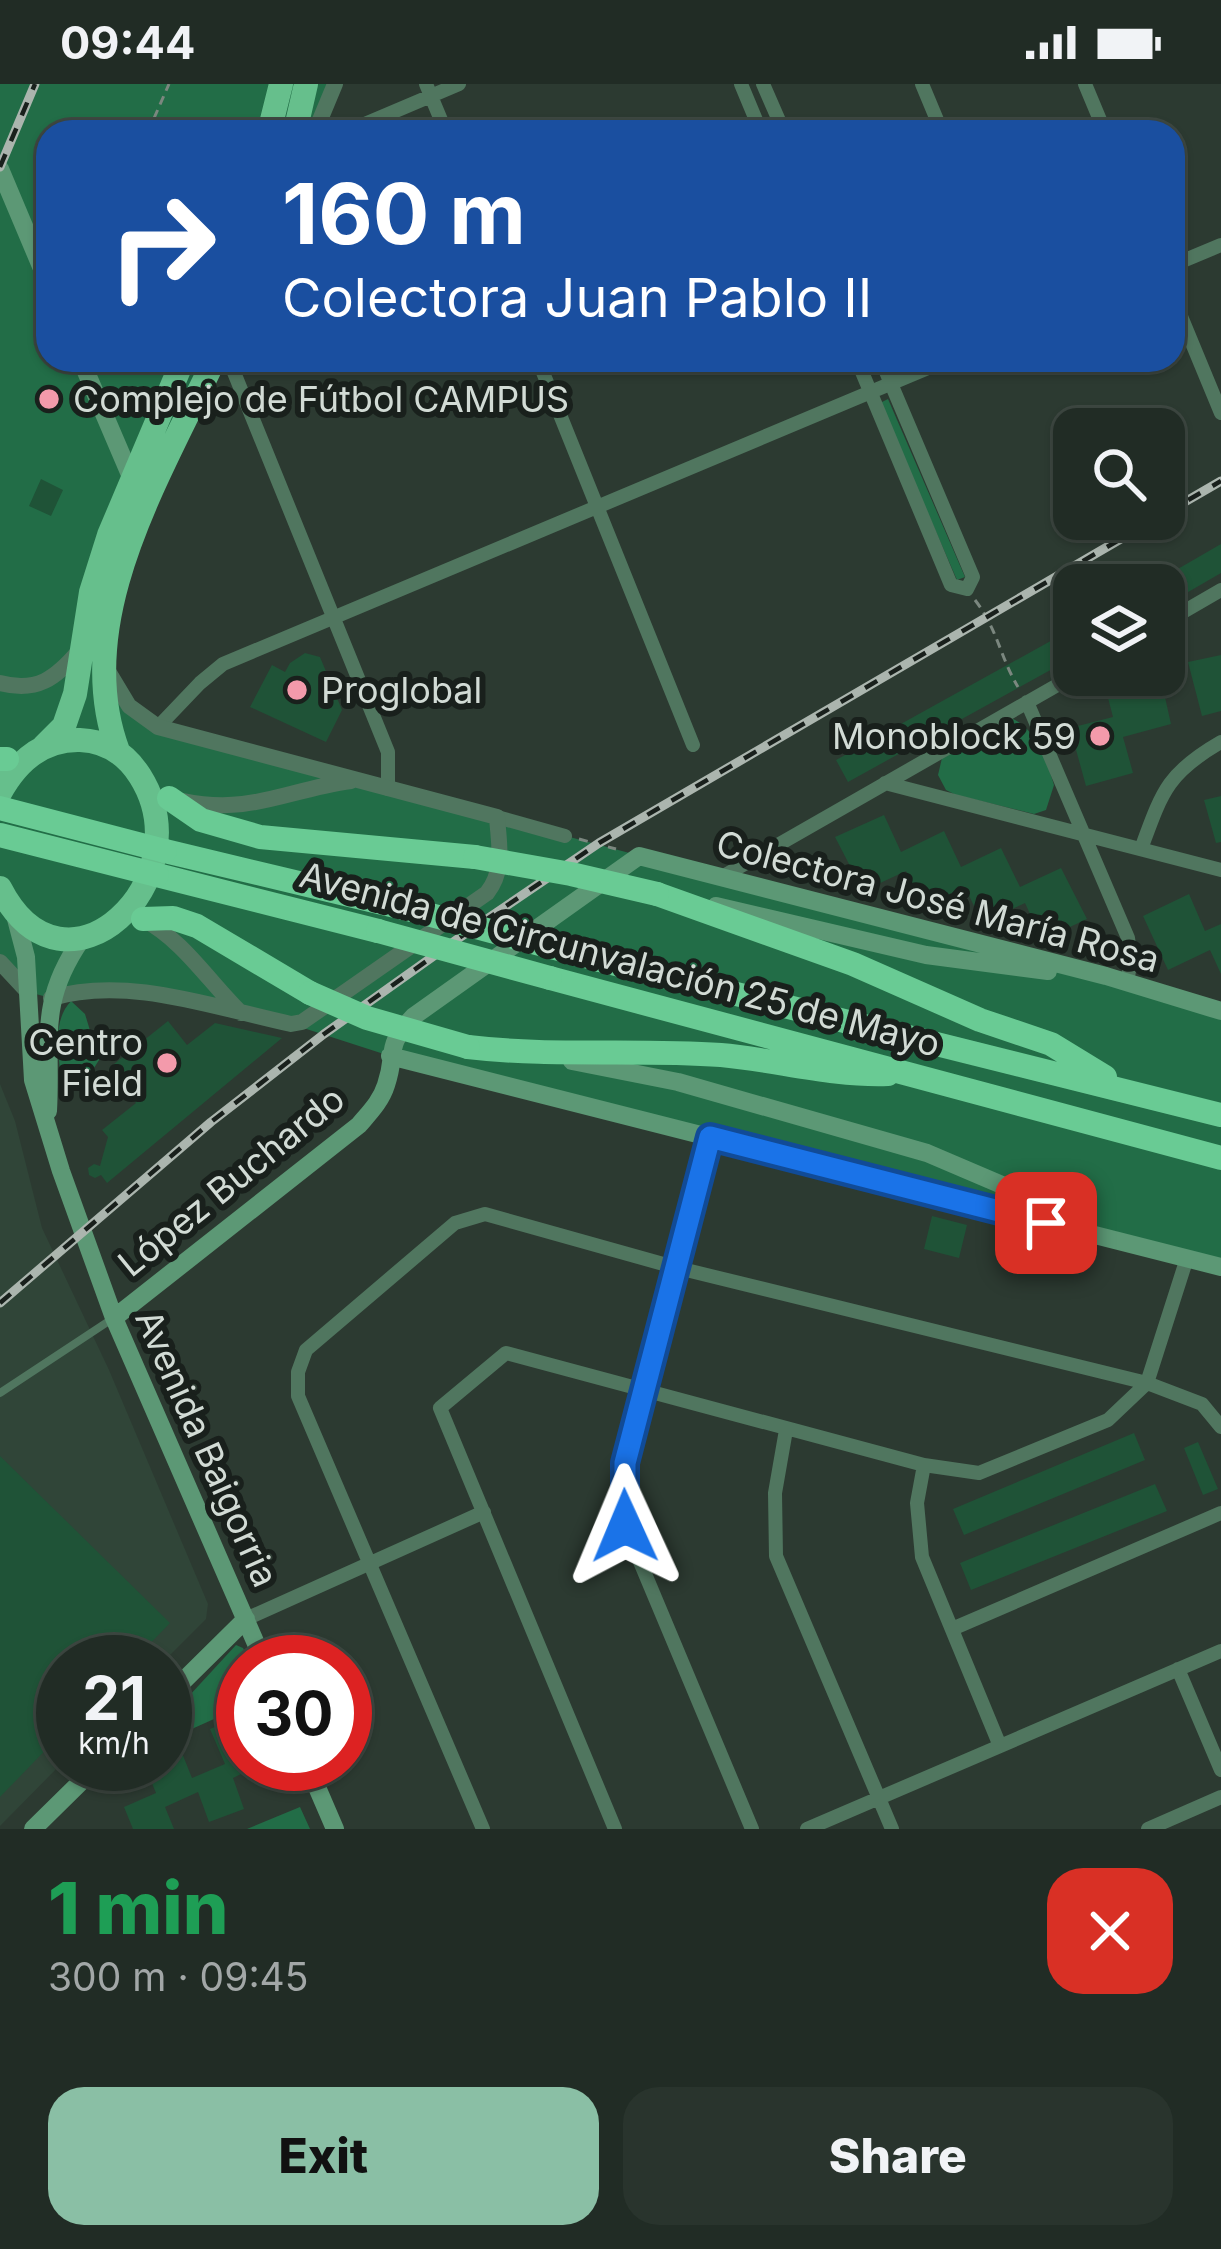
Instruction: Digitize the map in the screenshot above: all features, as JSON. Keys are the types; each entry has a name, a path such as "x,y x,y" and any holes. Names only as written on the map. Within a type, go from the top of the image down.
{"highway":[{"path":"272,120 281,84"},
{"path":"298,120 307,84"},
{"path":"4,896 28,925 46,935 82,940 113,924 139,897 154,862 154,806 138,772 118,751 91,655 97,573 178,372"},
{"path":"0,793 16,754 64,726 112,609 145,510 208,372"},
{"path":"16,754 83,740 118,751"},
{"path":"169,798 202,820 260,837 475,857 686,902 1052,1045 1127,1090"},
{"name":"Avenida de Circunvalación 25 de Mayo","path":"0,808 378,932 1221,1158"},
{"name":"Avenida de Circunvalación 25 de Mayo","path":"0,835 412,910 1221,1114"},
{"path":"142,919 173,918 197,926 310,993 399,1029 468,1046 526,1054 720,1055 846,1076 914,1073"}],"main road":[{"path":"0,169 36,254"},
{"path":"86,372 145,510"},
{"name":"Colectora José María Rosa","path":"639,856 1106,976 1221,1011"},
{"name":"López Buchardo","path":"114,1318 359,1125 380,1101 388,1082 394,1036 414,1016 639,856"},
{"name":"Avenida Baigorria","path":"4,896 26,957 33,1080 67,1191 114,1318 253,1635"},
{"path":"686,902 736,909 926,955 1106,976"},
{"name":"Avenida Baigorria","path":"48,1122 51,998 82,940"},
{"path":"526,1054 678,1082 927,1153 1002,1185 1046,1223"},
{"path":"390,1056 1221,1267"},
{"path":"192,1672 246,1619"},
{"path":"33,1829 72,1791"},
{"path":"319,1791 335,1829"}],"street":[{"path":"319,120 335,84"},
{"path":"369,120 428,90 459,84"},
{"path":"741,84 756,120"},
{"path":"764,84 779,120"},
{"path":"922,84 937,120"},
{"path":"1085,84 1100,120"},
{"path":"428,90 441,120"},
{"path":"1185,260 1221,245"},
{"path":"1185,326 1221,413"},
{"path":"234,372 388,752 388,789"},
{"path":"543,372 693,745"},
{"path":"862,372 951,585 967,589 974,578 886,372"},
{"path":"158,727 223,664 918,372"},
{"path":"1185,611 1221,590"},
{"path":"0,683 17,688 40,686 91,655 130,706 158,727 565,836"},
{"path":"719,878 1053,687"},
{"path":"1027,702 1129,938 1127,982"},
{"path":"1142,849 1162,790 1191,760 1221,742"},
{"path":"138,772 169,798 213,807 247,807 315,786 358,780"},
{"path":"885,783 1221,869"},
{"path":"51,998 78,990 113,989 291,1024 310,1018 487,893 501,864 497,818"},
{"path":"113,924 142,919 174,942 241,1013"},
{"path":"0,962 28,992"},
{"path":"710,1137 625,1463 625,1526 752,1829"},
{"path":"483,1829 298,1396 298,1372 306,1350 455,1223 485,1214 674,1267 1148,1383 1202,1404 1221,1427"},
{"path":"615,1829 440,1408 506,1353 924,1465 979,1472 1108,1420 1148,1383 1187,1258"},
{"path":"786,1430 775,1493 776,1556 892,1829"},
{"path":"924,1465 917,1503 922,1557 1000,1746"},
{"path":"246,1619 484,1512"},
{"path":"952,1629 1221,1513"},
{"path":"807,1829 1221,1651"},
{"path":"1178,1670 1221,1770"},
{"path":"1148,1829 1221,1797"}],"lane":[{"path":"0,1393 114,1318"}],"path":[{"path":"153,120 169,84"},
{"path":"967,589 998,636 1008,670 1027,702"},
{"path":"565,836 598,843"}],"shaded area":[{"path":"0,1084 15,1121 42,1228 109,1370 208,1604 206,1619 190,1635 36,1635 36,1789 0,1826"}],"green space":[{"path":"0,84 335,84 320,120 36,120 36,372 208,372 145,510 103,660 115,687 158,727 1221,1011 1221,1267 390,1056 291,1024 141,992 51,998 28,992 0,962"},
{"path":"888,399 965,577 957,580 880,403"},
{"path":"1013,719 1035,739 1048,767 1054,785 1046,810 1034,814 946,790 938,775 942,758"},
{"path":"71,1001 85,1014 99,1060 62,1089 58,1031"},
{"path":"216,1667 216,1718 192,1729 192,1693"},
{"path":"300,1807 310,1829 247,1829"}],"building":[{"path":"41,479 63,490 51,516 29,506"},
{"path":"1221,544 1221,573 1185,594 1185,565"},
{"path":"1053,640 1053,669 848,782 836,760"},
{"name":"Proglobal","path":"305,653 320,657 342,710 326,742 250,707 272,665 285,672"},
{"path":"1221,655 1221,711 1202,716 1188,662"},
{"name":"Monoblock 59","path":"1108,696 1165,696 1171,724 1123,737 1133,773 1086,786 1070,728 1113,717"},
{"path":"1221,796 1221,842 1216,843 1204,800"},
{"path":"884,815 901,852 944,831 961,867 1001,848 1020,887 1061,868 1087,919 1042,940 1025,903 982,923 965,887 923,906 906,871 863,891 835,837"},
{"path":"1189,894 1205,931 1221,924 1221,974 1210,950 1168,970 1143,916"},
{"path":"168,1021 187,1045 215,1023 282,1038 107,1183 101,1175 95,1178 88,1168 100,1166 108,1137 102,1130 136,1103 109,1068"},
{"path":"932,1216 967,1225 959,1258 924,1249"},
{"path":"1134,1433 1145,1460 964,1535 953,1509"},
{"path":"1198,1442 1218,1489 1203,1495 1184,1448"},
{"path":"0,1456 170,1623 158,1635 36,1635 36,1760 0,1797"},
{"path":"1155,1484 1167,1511 971,1590 960,1563"},
{"path":"216,1768 216,1791 238,1791 244,1809 209,1822 198,1792 165,1807 174,1829 133,1829 124,1807 155,1791 192,1791 192,1778"}],"railway":[{"path":"0,167 35,84"},
{"path":"1185,502 1221,481"},
{"path":"0,1303 211,1122 459,938 599,843 1119,540"}],"place":[{"name":"Complejo de Fútbol CAMPUS","path":"49,399"},
{"name":"Proglobal","path":"297,690"},
{"name":"Monoblock 59","path":"1100,736"},
{"name":"Centro Field","path":"167,1063"}],"route":[{"path":"625,1526 625,1463 710,1137 1046,1223"}]}
